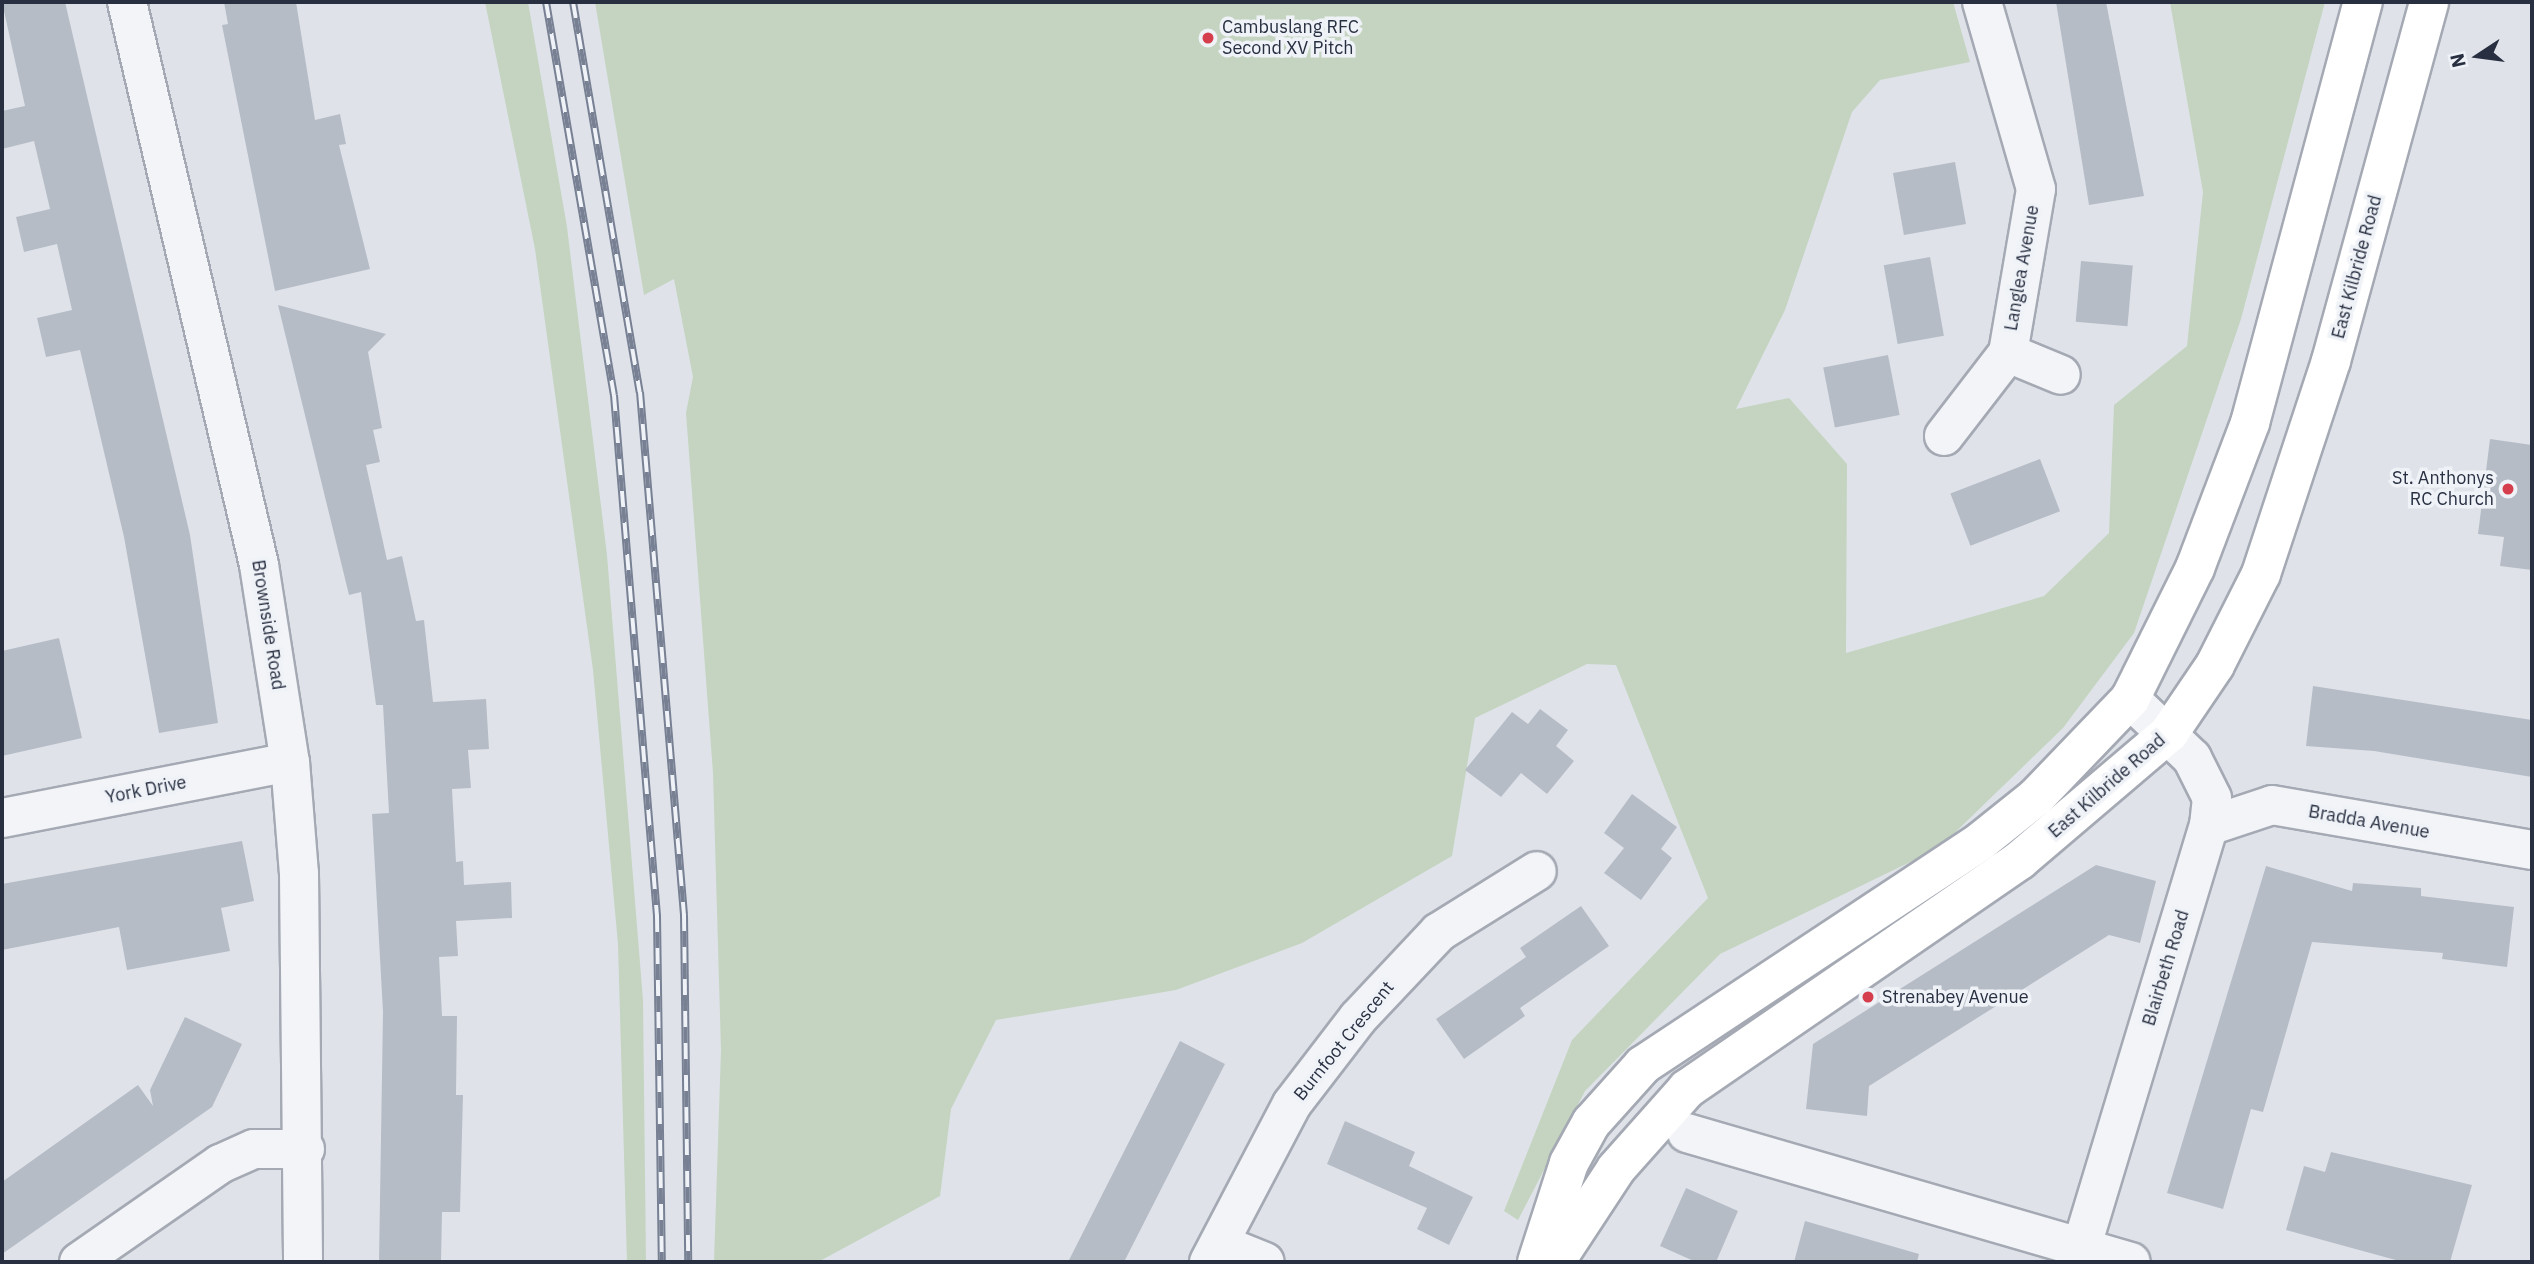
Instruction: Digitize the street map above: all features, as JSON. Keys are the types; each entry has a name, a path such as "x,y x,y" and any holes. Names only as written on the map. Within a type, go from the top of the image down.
{"main road":[{"path":"1537,1262 1575,1153 1603,1108 1643,1065 1981,841 2036,797 2130,699 2195,568 2250,423 2363,2"},
{"name":"East Kilbride Road","path":"1555,1262 1616,1170 1687,1089 2020,860 2169,733 2215,665 2261,573 2331,361 2429,2"}],"street":[{"name":"Brownside Road","path":"127,2 259,565 290,762 299,874 305,1149 303,1262"},
{"name":"Langlea Avenue","path":"1944,436 2008,353 2036,189 1982,2"},
{"path":"2008,353 2061,375"},
{"name":"Blairbeth Road","path":"2080,1255 2209,826 2210,787 2169,733 2130,699"},
{"name":"York Drive","path":"2,818 290,762"},
{"name":"Bradda Avenue","path":"2209,826 2272,805 2532,850"},
{"name":"Burnfoot Crescent","path":"1214,1253 1292,1104 1358,1018 1438,932 1537,871"},
{"path":"1687,1133 2080,1255 2131,1262"},
{"path":"79,1262 220,1164 254,1149 305,1149"},
{"path":"1214,1253 1265,1262"}],"green space":[{"path":"485,2 528,2 567,227 607,555 643,1000 646,1262 627,1262 618,944 593,670 535,249"},
{"path":"595,2 1953,2 1970,62 1880,80 1852,112 1785,310 1736,409 1789,398 1847,464 1846,653 2044,596 2109,533 2114,405 2187,346 2203,192 2170,2 2325,2 2241,319 2134,633 2063,728 1939,848 1720,954 1585,1091 1518,1220 1504,1211 1572,1040 1708,898 1616,665 1587,664 1475,718 1452,856 1302,943 1176,990 996,1020 951,1109 940,1196 818,1262 714,1262 721,1050 713,773 686,413 693,377 674,279 644,295"}],"building":[{"path":"2,2 65,2 190,535 218,723 159,733 124,537 80,350 46,357 37,318 72,310 57,244 24,252 16,217 50,209 34,141 2,149 2,111 25,106"},
{"path":"224,2 296,2 315,120 340,114 346,144 339,145 370,269 275,291 222,25 228,24"},
{"path":"2056,2 2106,2 2144,196 2089,205"},
{"path":"1955,162 1966,224 1904,235 1893,173"},
{"path":"1930,257 1944,336 1898,344 1884,265"},
{"path":"2081,261 2133,266 2127,326 2076,322"},
{"path":"278,305 386,334 368,352 382,428 373,430 380,462 366,465 387,560 402,556 416,621 424,620 433,702 486,699 489,749 468,750 471,788 452,789 456,862 463,861 464,885 511,882 512,918 456,921 458,956 439,957 442,1016 457,1016 456,1095 463,1095 460,1212 442,1212 441,1262 379,1262 383,1012 372,814 389,813 383,705 376,705 361,592 349,595"},
{"path":"1888,355 1900,415 1835,427 1823,368"},
{"name":"St. Anthonys RC Church","path":"2490,439 2532,445 2532,570 2500,566 2504,537 2478,534"},
{"path":"2040,459 2060,511 1970,546 1950,493"},
{"path":"59,638 82,738 2,756 2,651"},
{"path":"2313,686 2532,720 2532,777 2374,751 2306,746"},
{"path":"1540,709 1568,730 1556,746 1574,761 1547,794 1521,773 1501,797 1465,770 1512,712 1528,724"},
{"path":"1632,794 1677,827 1661,849 1672,858 1641,900 1604,873 1624,848 1604,833"},
{"path":"242,841 254,901 221,908 230,951 127,970 119,927 2,950 2,884"},
{"path":"2096,865 2156,881 2140,943 2109,935 1869,1086 1867,1116 1806,1109 1813,1044"},
{"path":"2266,866 2352,891 2353,883 2421,888 2421,896 2514,907 2507,967 2442,959 2443,953 2312,942 2263,1112 2251,1109 2223,1209 2167,1193"},
{"path":"1581,906 1609,946 1520,1008 1525,1016 1464,1059 1436,1019 1526,957 1520,948"},
{"path":"185,1017 242,1044 212,1107 2,1254 2,1182 138,1085 153,1106 150,1090"},
{"path":"1180,1041 1225,1064 1124,1262 1068,1262"},
{"path":"1345,1121 1415,1152 1409,1166 1473,1197 1449,1245 1417,1229 1427,1208 1327,1164"},
{"path":"2331,1152 2472,1185 2450,1262 2403,1262 2286,1230 2304,1166 2325,1172"},
{"path":"1686,1188 1738,1211 1716,1262 1696,1262 1660,1246"},
{"path":"1805,1221 1919,1254 1917,1262 1794,1262"}],"railway":[{"path":"546,2 614,395 657,916 662,1262"},
{"path":"573,2 640,392 684,915 688,1262"}],"place":[{"name":"Cambuslang RFC Second XV Pitch","path":"1208,38"},
{"name":"St. Anthonys RC Church","path":"2508,489"},
{"name":"Strenabey Avenue","path":"1868,997"}]}
